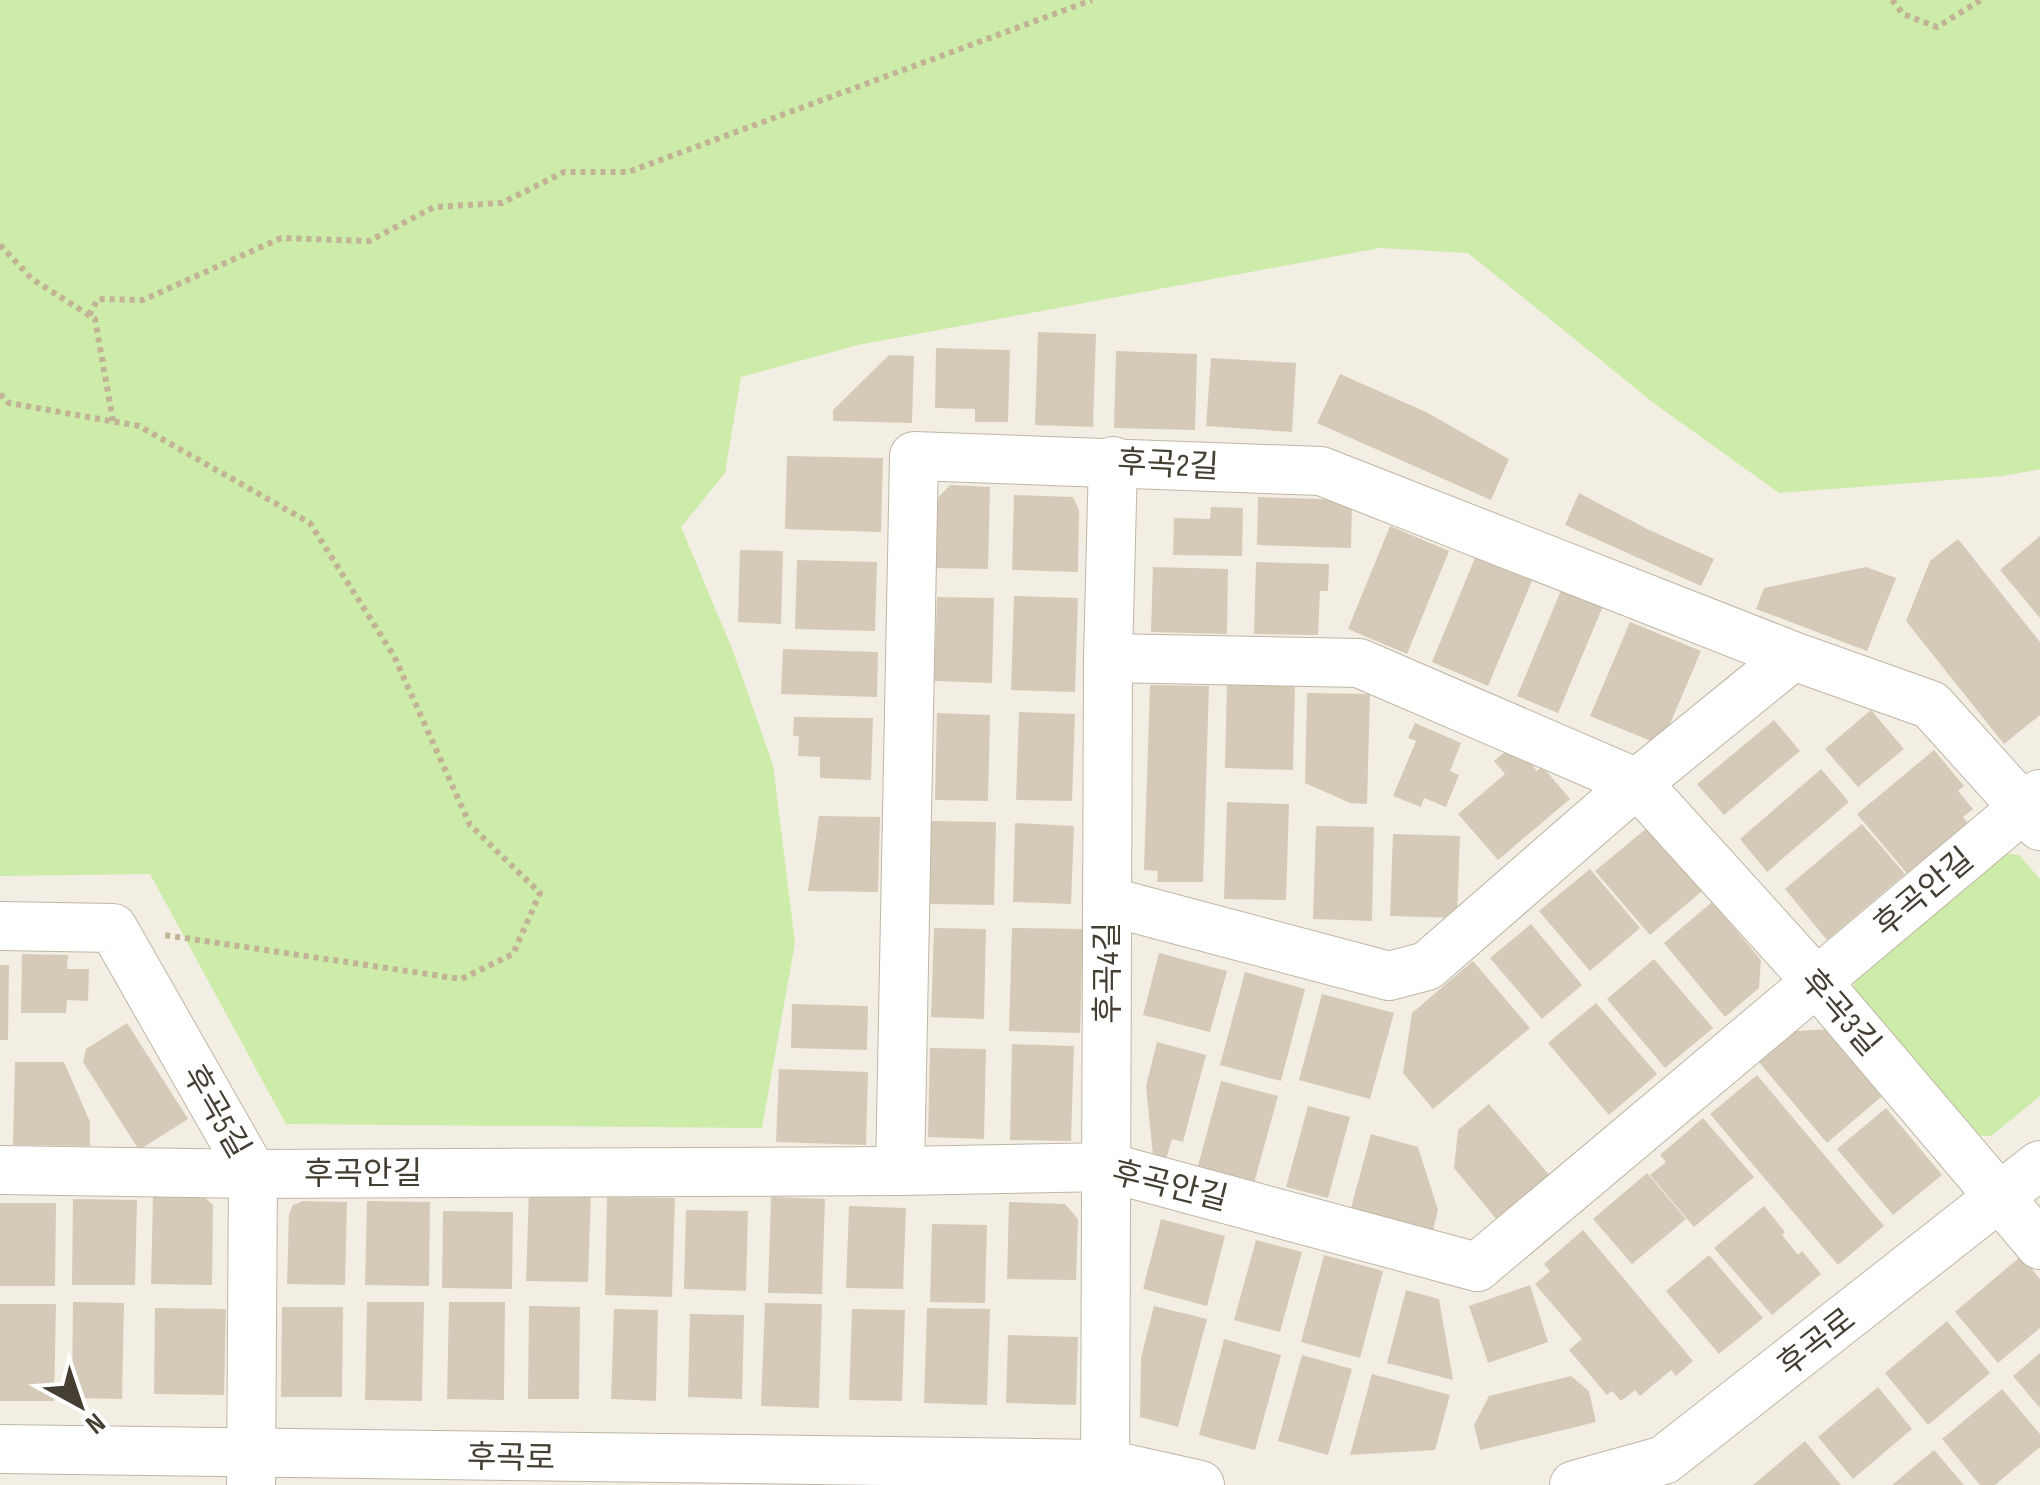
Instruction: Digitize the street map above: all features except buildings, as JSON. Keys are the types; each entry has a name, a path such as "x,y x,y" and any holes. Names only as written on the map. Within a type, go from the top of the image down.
{"street":[{"name":"후곡2길","path":"900,1171 914,456 1322,471 1793,656 1930,705 2035,809"},
{"name":"후곡4길","path":"1105,1474 1108,658 1113,462"},
{"path":"1107,901 1390,976 1427,966 1637,782 1793,656"},
{"name":"후곡3길","path":"1108,658 1359,663 1637,782 1816,982 2040,1245"},
{"name":"후곡안길","path":"0,1170 253,1174 1107,1167 1477,1267 1816,982 2035,809"},
{"path":"0,926 113,928"},
{"name":"후곡5길","path":"113,928 253,1174 251,1470"},
{"name":"후곡로","path":"1574,1485 1664,1460 2040,1165"},
{"name":"후곡로","path":"0,1449 251,1470 1105,1474 1200,1485"}],"path":[{"path":"89,315 98,299 143,300 280,238 369,241 434,208 502,204 564,172 628,172 1092,0"},
{"path":"1892,0 1902,14 1938,26 1982,0"},
{"path":"0,245 32,279 96,319 113,421"},
{"path":"0,394 9,404 139,426 310,523 394,656 470,825 540,893 513,954 461,979 113,928"}],"green space":[{"path":"0,0 2040,0 2040,469 2003,476 1779,493 1655,404 1468,253 1380,248 858,345 741,377 725,473 681,527 733,651 773,765 795,943 762,1128 286,1124 150,874 0,876"},
{"path":"1999,853 2019,855 2040,879 2040,1096 1991,1136 1971,1135 1853,995 1855,975"}]}
